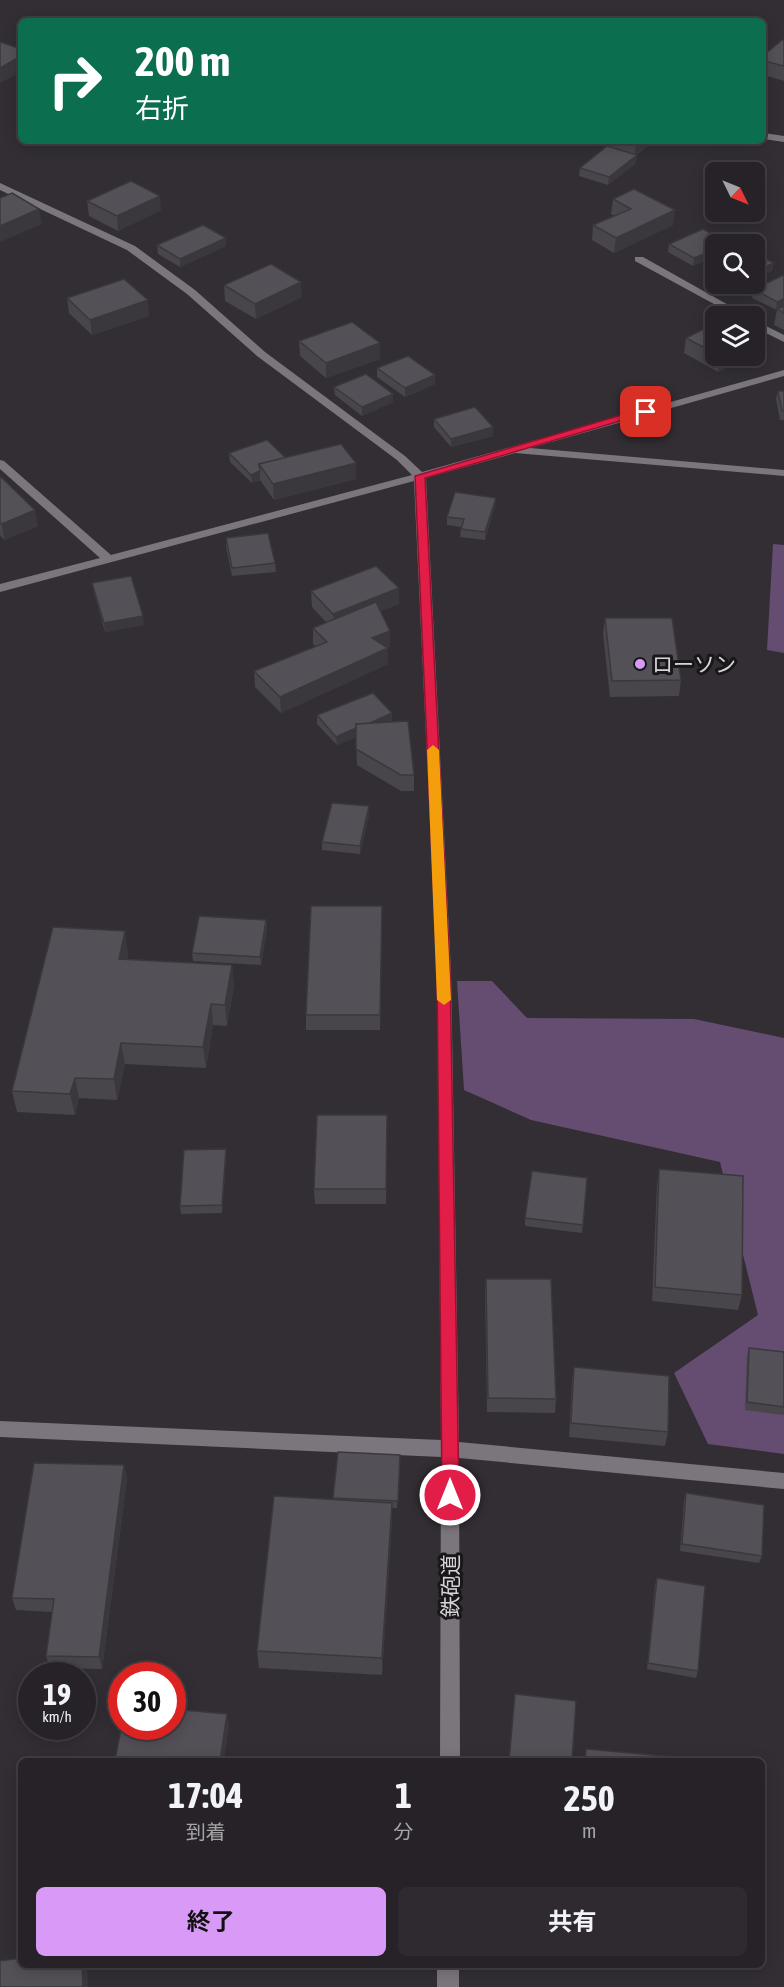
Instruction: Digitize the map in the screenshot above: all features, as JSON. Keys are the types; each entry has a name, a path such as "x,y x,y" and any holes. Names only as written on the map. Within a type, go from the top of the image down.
{"street":[{"path":"766,136 784,139"},
{"path":"0,186 131,248 191,292 261,354 401,458 420,476"},
{"path":"639,259 725,306"},
{"path":"765,329 784,339"},
{"path":"0,588 420,476 784,373"},
{"path":"507,450 784,473"},
{"path":"0,463 108,558"},
{"name":"鉄砲道","path":"420,476 444,970 450,1449 450,1758"},
{"path":"0,1429 450,1449 784,1481"},
{"path":"448,1968 448,1987"}],"shaded area":[{"path":"773,544 784,545 784,653 767,650"},
{"path":"457,981 492,981 527,1018 694,1019 784,1038 784,1454 708,1444 674,1373 758,1315 720,1162 531,1120 464,1090"}],"building":[{"path":"784,40 784,66 766,62 766,53"},
{"path":"0,42 18,48 18,58 0,68"},
{"path":"607,146 637,155 609,177 580,168"},
{"path":"131,181 160,196 117,216 87,201"},
{"path":"634,189 675,210 616,238 593,225 631,209 613,199"},
{"path":"12,193 39,209 0,226 0,198"},
{"path":"203,225 226,238 180,259 157,245"},
{"path":"703,229 712,234 705,234 705,254 694,258 669,244"},
{"path":"765,258 774,263 765,267"},
{"path":"271,264 301,282 255,304 224,285"},
{"path":"784,275 784,299 777,302 763,294 765,294 765,284"},
{"path":"124,279 148,300 90,320 67,298"},
{"path":"784,306 784,313 777,309"},
{"path":"352,322 380,343 326,363 299,341"},
{"path":"705,328 705,348 686,338"},
{"path":"408,356 435,375 405,388 377,368"},
{"path":"366,374 393,394 362,407 334,387"},
{"path":"778,391 784,391 784,411 782,411"},
{"path":"475,407 493,427 451,439 434,419"},
{"path":"267,440 286,458 259,464 260,471 251,475 229,453"},
{"path":"341,444 356,463 273,484 259,464"},
{"path":"0,476 35,510 2,524 0,522"},
{"path":"455,492 496,498 485,532 461,529 464,519 447,517"},
{"path":"268,533 275,563 232,568 226,538"},
{"path":"376,566 399,588 333,614 311,591"},
{"path":"131,576 143,616 104,623 92,583"},
{"path":"376,602 390,631 372,638 388,648 280,697 254,671 327,642 313,628"},
{"path":"605,618 672,618 681,680 612,681"},
{"path":"373,693 392,713 368,724 356,724 356,728 336,737 317,715"},
{"path":"408,721 414,775 401,775 356,749 356,724"},
{"path":"332,803 369,806 360,846 322,842"},
{"path":"311,906 382,906 380,1015 306,1015"},
{"path":"199,916 266,920 260,957 192,953"},
{"path":"53,927 125,931 119,959 232,965 225,1005 211,1004 203,1047 121,1043 114,1079 75,1078 70,1094 12,1091"},
{"path":"317,1115 387,1115 386,1189 314,1189"},
{"path":"226,1149 222,1205 180,1206 184,1150"},
{"path":"659,1169 743,1176 742,1295 655,1287"},
{"path":"532,1171 587,1178 583,1225 525,1218"},
{"path":"486,1279 551,1279 556,1399 488,1398"},
{"path":"749,1348 784,1352 784,1407 747,1402"},
{"path":"574,1367 669,1376 668,1432 571,1423"},
{"path":"338,1452 400,1455 398,1501 333,1498"},
{"path":"34,1463 124,1465 99,1657 46,1656 54,1599 12,1598"},
{"path":"686,1493 764,1505 762,1556 682,1544"},
{"path":"274,1496 392,1503 382,1658 257,1651"},
{"path":"657,1578 705,1586 698,1671 648,1663"},
{"path":"515,1694 576,1701 572,1758 509,1758"},
{"path":"186,1710 227,1714 220,1758 115,1758 119,1740 186,1740"},
{"path":"586,1749 686,1758 585,1758"},
{"path":"18,1958 18,1968 82,1968 83,1987 0,1987 0,1961"}],"slow traffic":[{"path":"433,750 444,1000"}],"place":[{"name":"ローソン","path":"640,664"}],"route":[{"path":"450,1495 444,970 420,476 646,412"}]}
